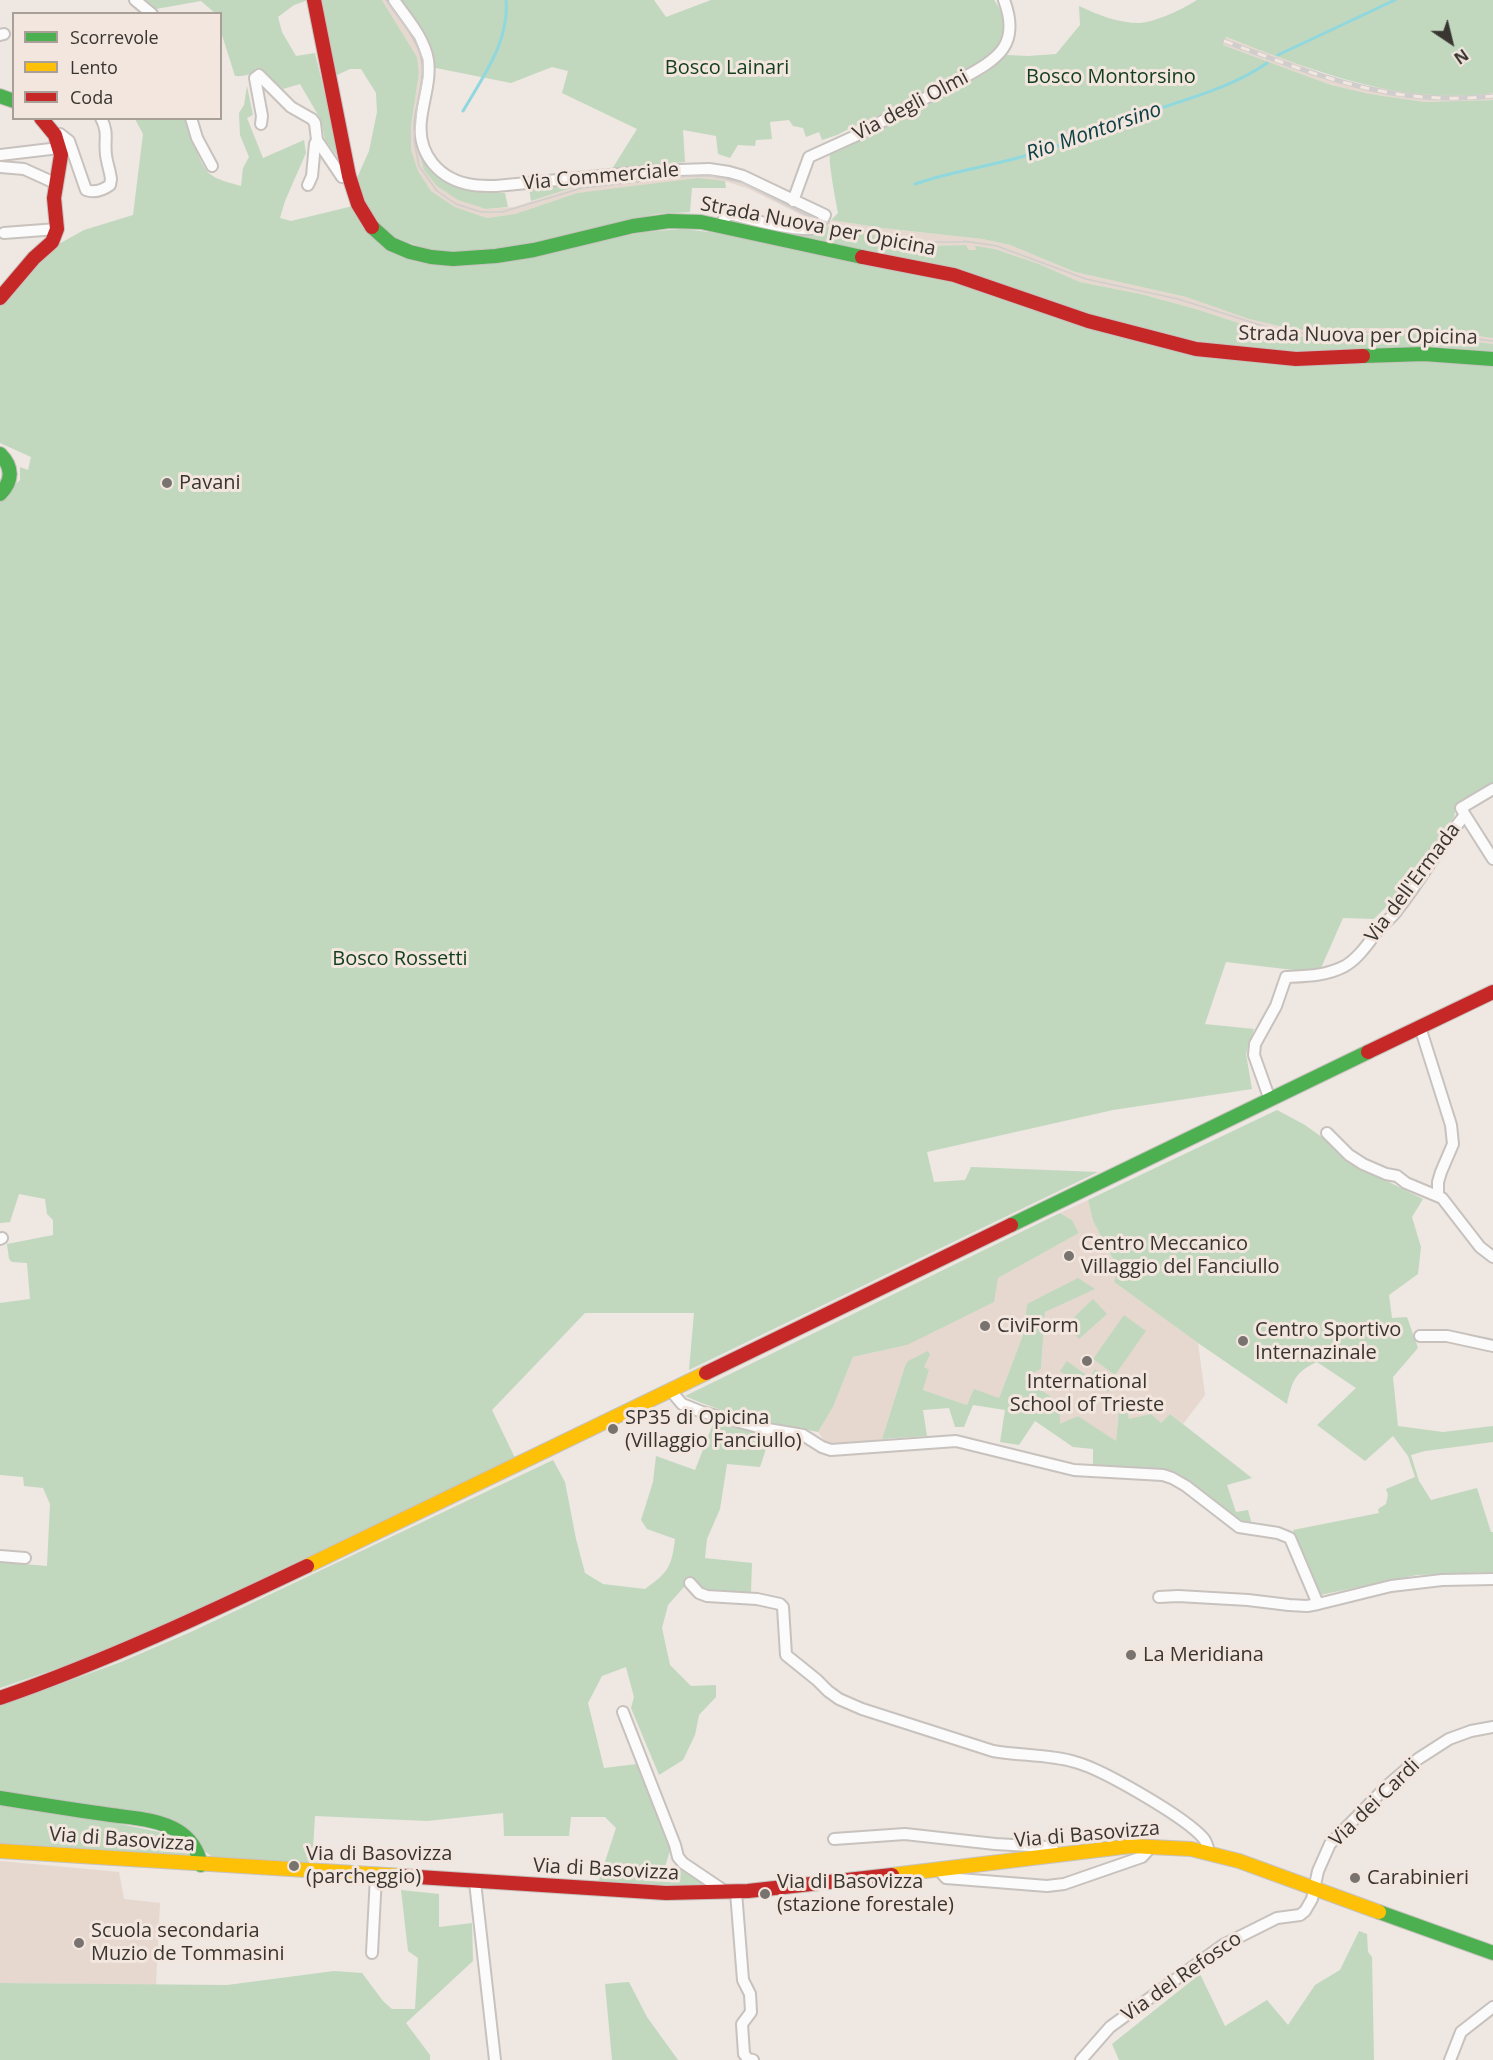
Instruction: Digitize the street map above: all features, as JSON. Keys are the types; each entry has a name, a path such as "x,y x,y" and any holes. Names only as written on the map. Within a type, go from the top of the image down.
{"main road":[{"name":"Strada Nuova per Opicina","path":"314,0 332,98 361,212 373,228 398,247 416,254 436,258 472,258 518,253 650,223 683,221 722,226 789,242 962,276 1088,321 1196,349 1296,359 1424,354 1493,359"},
{"path":"0,298 34,258 52,243 57,229 54,198 60,162 57,141 42,120"},
{"path":"0,454 7,460 11,474 8,486 0,494"},
{"path":"0,1698 136,1647 268,1585 1493,992"},
{"path":"0,1798 133,1818 168,1827 179,1832 193,1844 201,1865"},
{"name":"Via di Basovizza","path":"0,1851 666,1893 731,1892 1104,1849 1152,1846 1209,1852 1239,1861 1493,1953"}],"street":[{"path":"135,0 150,12"},
{"name":"Via Commerciale","path":"394,0 420,37 428,59 429,69 420,128 422,147 432,164 459,181 472,185 496,186 651,171 709,169 743,176 825,215 819,226 813,229 781,226 729,214 722,226"},
{"name":"Via degli Olmi","path":"793,201 809,157 853,137 979,69 1002,51 1011,29 1011,18 1004,0"},
{"path":"261,124 262,116 255,78 259,75 291,107 315,123 317,140 312,176 308,185"},
{"path":"0,154 57,141 60,134 69,141 86,190 104,189 110,185 111,179 104,142 107,135 102,120"},
{"path":"192,120 197,138 212,166"},
{"path":"317,140 334,163 339,176 350,175"},
{"path":"0,166 24,170 57,184"},
{"path":"4,233 57,229"},
{"name":"Via dell'Ermada","path":"1493,789 1461,808 1493,859"},
{"name":"Via dell'Ermada","path":"1270,1100 1254,1055 1254,1044 1276,1006 1286,977 1330,973 1347,965 1357,956 1382,926 1390,921 1445,839 1465,815"},
{"path":"1420,1027 1451,1125 1453,1144 1438,1182 1438,1195"},
{"path":"1327,1133 1356,1160 1438,1195 1480,1247 1493,1257"},
{"path":"1420,1336 1447,1336 1493,1346"},
{"path":"671,1391 682,1404 702,1412 762,1428 803,1435 831,1450 956,1441 1074,1470 1156,1474 1172,1478 1239,1527 1278,1533 1290,1538 1318,1604"},
{"path":"0,1556 25,1558"},
{"path":"1159,1597 1248,1600 1307,1606 1391,1586 1442,1580 1493,1579"},
{"name":"Via di Basovizza","path":"690,1583 699,1593 707,1596 757,1599 780,1604 783,1607 786,1655 839,1699 993,1751 1048,1756 1085,1765 1186,1823 1204,1838 1209,1852"},
{"path":"623,1712 678,1857 683,1863 731,1892 743,1980 750,1994 751,2012 742,2024 744,2054 748,2060 753,2060"},
{"name":"Via dei Cardi","path":"1313,1888 1330,1844 1401,1773 1449,1739 1471,1731 1493,1727"},
{"path":"834,1839 905,1834 996,1845 1048,1847 1053,1849 1055,1856"},
{"path":"938,1869 946,1878 1047,1886 1064,1884 1142,1857 1152,1846"},
{"path":"372,1953 376,1876"},
{"path":"475,1882 495,2060"},
{"name":"Via del Refosco","path":"1081,2060 1110,2027 1223,1945 1276,1918 1300,1915 1312,1899 1313,1888"},
{"path":"1450,2060 1461,2032 1493,2007"}],"shaded area":[{"path":"382,0 391,0 417,38 426,62 418,132 418,149 424,170 486,209 514,207 578,186 695,172 743,179 813,213 809,219 749,189 725,181 577,193 515,214 487,218 455,207 431,191 418,171 411,151 411,126 419,73 417,57"},
{"path":"1225,37 1332,77 1366,86 1446,95 1493,93 1493,100 1425,102 1370,94 1331,85 1223,45"},
{"path":"831,220 982,239 1010,245 1075,272 1186,297 1249,319 1292,329 1322,331 1416,328 1493,338 1493,344 1415,334 1374,334 1329,338 1293,336 1254,328 1141,294 1080,282 1039,264 995,249 976,247 977,251 969,250 966,245 926,246 904,242 903,247 895,245 896,240 887,237 828,226"},
{"name":"CiviForm","path":"1088,1200 1093,1221 1118,1268 1114,1282 1198,1343 1205,1395 1183,1424 1170,1414 1161,1423 1129,1419 1127,1409 1118,1419 1116,1442 1078,1416 1060,1425 1060,1403 1023,1378 1041,1369 1045,1312 1059,1305 1027,1304 1023,1335 999,1398 967,1405 923,1390 929,1370 923,1368 930,1355 905,1366 882,1439 841,1446 826,1443 818,1432 833,1407 853,1357 907,1345 998,1278 1079,1233 1072,1220 1060,1213"},
{"name":"Scuola secondaria Muzio de Tommasini","path":"0,1861 119,1872 124,1899 160,1903 156,1985 0,1983"}],"green space":[{"path":"142,0 308,0 294,5 278,17 282,32 296,56 315,53 341,161 325,140 321,120 300,84 283,89 264,72 235,76 222,35 222,12 214,12 201,1 156,9"},
{"path":"320,0 382,0 417,57 419,73 411,126 411,150 418,171 431,191 455,207 487,218 515,214 577,193 698,178 725,181 726,188 692,188 690,212 657,214 512,248 441,254 392,237 378,224 363,200 357,178 369,151 377,112 376,93 361,69 350,69 333,77"},
{"name":"Bosco Lainari","path":"399,0 654,0 666,17 711,0 994,0 1002,13 1005,28 1003,38 994,50 976,63 927,91 837,135 822,140 819,132 806,137 803,128 793,126 789,120 770,122 772,139 756,140 755,146 738,145 730,158 718,154 716,136 683,130 685,162 612,169 637,129 562,93 568,71 552,67 511,83 431,67"},
{"name":"Bosco Montorsino","path":"1197,0 1493,0 1493,93 1458,96 1389,90 1323,73 1226,37 1223,45 1331,85 1370,94 1425,102 1493,100 1493,338 1416,328 1322,331 1292,329 1249,319 1186,297 1075,272 1010,245 982,239 831,220 838,213 830,154 984,74 1007,55 1056,54 1080,25 1079,6 1108,18 1139,23 1161,18"},
{"name":"Bosco Rossetti","path":"247,86 253,115 247,118 263,158 304,140 306,153 280,218 291,221 353,206 396,254 417,262 446,265 590,243 644,232 683,229 735,235 927,274 1172,349 1401,358 1493,365 1493,783 1457,803 1454,817 1400,893 1374,919 1343,918 1321,968 1302,971 1226,962 1205,1024 1254,1029 1246,1054 1252,1089 1113,1110 927,1152 934,1182 965,1180 971,1167 1098,1172 689,1370 694,1313 585,1313 492,1410 515,1458 176,1620 94,1656 0,1688 0,1562 47,1566 50,1504 43,1488 24,1486 23,1477 0,1475 0,1303 30,1299 27,1263 12,1262 9,1259 7,1244 53,1235 53,1220 47,1214 45,1199 19,1194 10,1222 0,1223 0,499 20,480 20,467 28,470 31,457 0,443 0,305 50,249 84,230 133,215 143,134 136,120 186,120 206,170 225,182 241,186 243,168 249,157 240,135 239,113 244,105"},
{"path":"418,149 434,171 444,179 466,188 505,193 508,207 486,209 458,200 437,186 424,170"},
{"path":"630,179 578,186 531,201 529,188"},
{"path":"729,220 808,233 828,226 896,240 896,245 903,247 904,242 926,246 966,245 969,250 976,250 975,246 995,249 1039,264 1080,282 1141,294 1254,328 1293,336 1329,338 1374,334 1415,334 1493,344 1493,353 1434,346 1305,352 1244,349 1179,338"},
{"path":"1277,1110 1323,1138 1347,1161 1423,1199 1412,1217 1421,1247 1418,1274 1389,1295 1392,1318 1407,1317 1418,1348 1393,1377 1398,1426 1443,1432 1493,1426 1493,1442 1411,1455 1419,1481 1431,1500 1477,1488 1491,1532 1493,1532 1493,1572 1417,1575 1320,1595 1293,1530 1379,1513 1378,1509 1386,1504 1388,1495 1386,1489 1415,1477 1408,1456 1393,1436 1365,1461 1317,1425 1356,1388 1317,1362 1296,1378 1287,1404 1114,1282 1118,1268 1093,1221 1088,1200"},
{"path":"1060,1213 1072,1220 1079,1233 998,1278 994,1302 907,1345 853,1357 833,1407 818,1432 767,1422 701,1403 685,1396"},
{"path":"1078,1278 1095,1289 1045,1312 1041,1369 1024,1378 1060,1403 1060,1424 1078,1416 1116,1441 1119,1411 1127,1408 1129,1419 1151,1414 1161,1423 1170,1414 1252,1478 1227,1485 1236,1512 1248,1510 1252,1525 1237,1519 1188,1482 1165,1469 1093,1466 1093,1449 1073,1447 1035,1421 1019,1445 1000,1442 1005,1410 973,1405 964,1427 955,1427 949,1408 923,1410 927,1436 882,1439 908,1361 928,1351 930,1355 924,1367 929,1370 923,1390 967,1405 974,1389 999,1398 1023,1335 1027,1304"},
{"path":"1093,1299 1107,1314 1079,1339 1066,1325"},
{"path":"1124,1315 1146,1331 1115,1375 1093,1359"},
{"path":"1067,1361 1086,1375 1079,1385 1060,1371"},
{"path":"1095,1369 1115,1382 1108,1392 1089,1379"},
{"path":"713,1424 771,1434 760,1467 727,1464 720,1509 707,1539 705,1558 752,1563 751,1592 707,1591 692,1578 668,1605 662,1628 670,1665 691,1686 716,1685 716,1697 699,1715 695,1735 683,1760 659,1775 631,1708 634,1697 626,1667 602,1676 588,1703 604,1768 637,1764 671,1847 665,1867 682,1869 711,1887 598,1883 616,1828 605,1817 571,1817 569,1836 504,1836 503,1813 427,1821 315,1816 312,1865 213,1857 204,1851 193,1834 0,1790 0,1706 121,1662 193,1631 553,1460 565,1482 585,1573 603,1584 645,1589 668,1568 675,1539 647,1529 641,1520 653,1482 656,1456 695,1470"},
{"path":"0,1805 165,1833 182,1842 190,1853 187,1858 0,1846"},
{"path":"401,1890 439,1894 439,1927 472,1923 473,1961 406,2023 430,2055 430,2060 0,2060 0,1983 227,1985 334,1971 362,1973 392,2009 415,2009 418,1958 408,1951"},
{"path":"1359,1931 1367,1934 1368,1952 1372,1957 1374,2060 1119,2060 1112,2044 1200,1974 1225,2026 1267,2000 1288,2025 1315,1985 1340,1970"},
{"path":"629,1982 647,2017 678,2060 612,2060 605,1984"}],"waterway":[{"path":"463,111 494,58 504,29 506,0"},
{"name":"Rio Montorsino","path":"1278,55 1395,0"},
{"name":"Rio Montorsino","path":"915,184 1055,147 1214,90 1267,63"}],"tram line":[{"path":"386,0 415,39 423,60 423,77 414,140 419,166 437,191 456,204 481,212 502,212 582,188 689,176 712,176 743,183 804,214 838,226 922,242 971,242"},
{"path":"964,241 997,246 1086,279 1178,299 1279,331 1309,334 1409,331 1493,341"}],"railway":[{"path":"1224,41 1323,76 1388,92 1421,97 1493,96"}],"traffic: fast":[{"path":"0,96 12,100"},
{"path":"372,227 391,244 410,252 453,259 534,250 633,226 669,221 701,222 862,257"},
{"path":"1363,356 1424,354 1493,359"},
{"path":"0,454 10,474 0,494"},
{"path":"1011,1225 1368,1052"},
{"path":"0,1798 154,1821 178,1831 187,1838 196,1850 201,1865"},
{"path":"1379,1912 1493,1953"}],"traffic: slow":[{"path":"307,1566 706,1373"},
{"path":"892,1875 1131,1846 1191,1849 1239,1861 1379,1912"},
{"path":"0,1851 403,1876"}],"traffic: jam":[{"path":"314,0 349,176 358,204 372,227"},
{"path":"0,298 34,258 52,242 57,229 54,198 61,155 55,135 43,120"},
{"path":"862,257 954,275 1088,321 1196,349 1296,359 1363,356"},
{"path":"1368,1052 1493,992"},
{"path":"706,1373 1011,1225"},
{"path":"0,1698 117,1653 307,1566"},
{"path":"403,1876 666,1893 748,1891 892,1875"}],"place":[{"name":"Pavani","path":"167,483"},
{"name":"Centro Meccanico Villaggio del Fanciullo","path":"1069,1256"},
{"name":"CiviForm","path":"985,1326"},
{"name":"Centro Sportivo Internazinale","path":"1243,1341"},
{"name":"International School of Trieste","path":"1087,1361"},
{"name":"SP35 di Opicina (Villaggio Fanciullo)","path":"613,1429"},
{"name":"La Meridiana","path":"1131,1655"},
{"name":"Via di Basovizza (parcheggio)","path":"294,1866"},
{"name":"Carabinieri","path":"1355,1878"},
{"name":"Via di Basovizza (stazione forestale)","path":"765,1894"},
{"name":"Scuola secondaria Muzio de Tommasini","path":"79,1943"}]}
